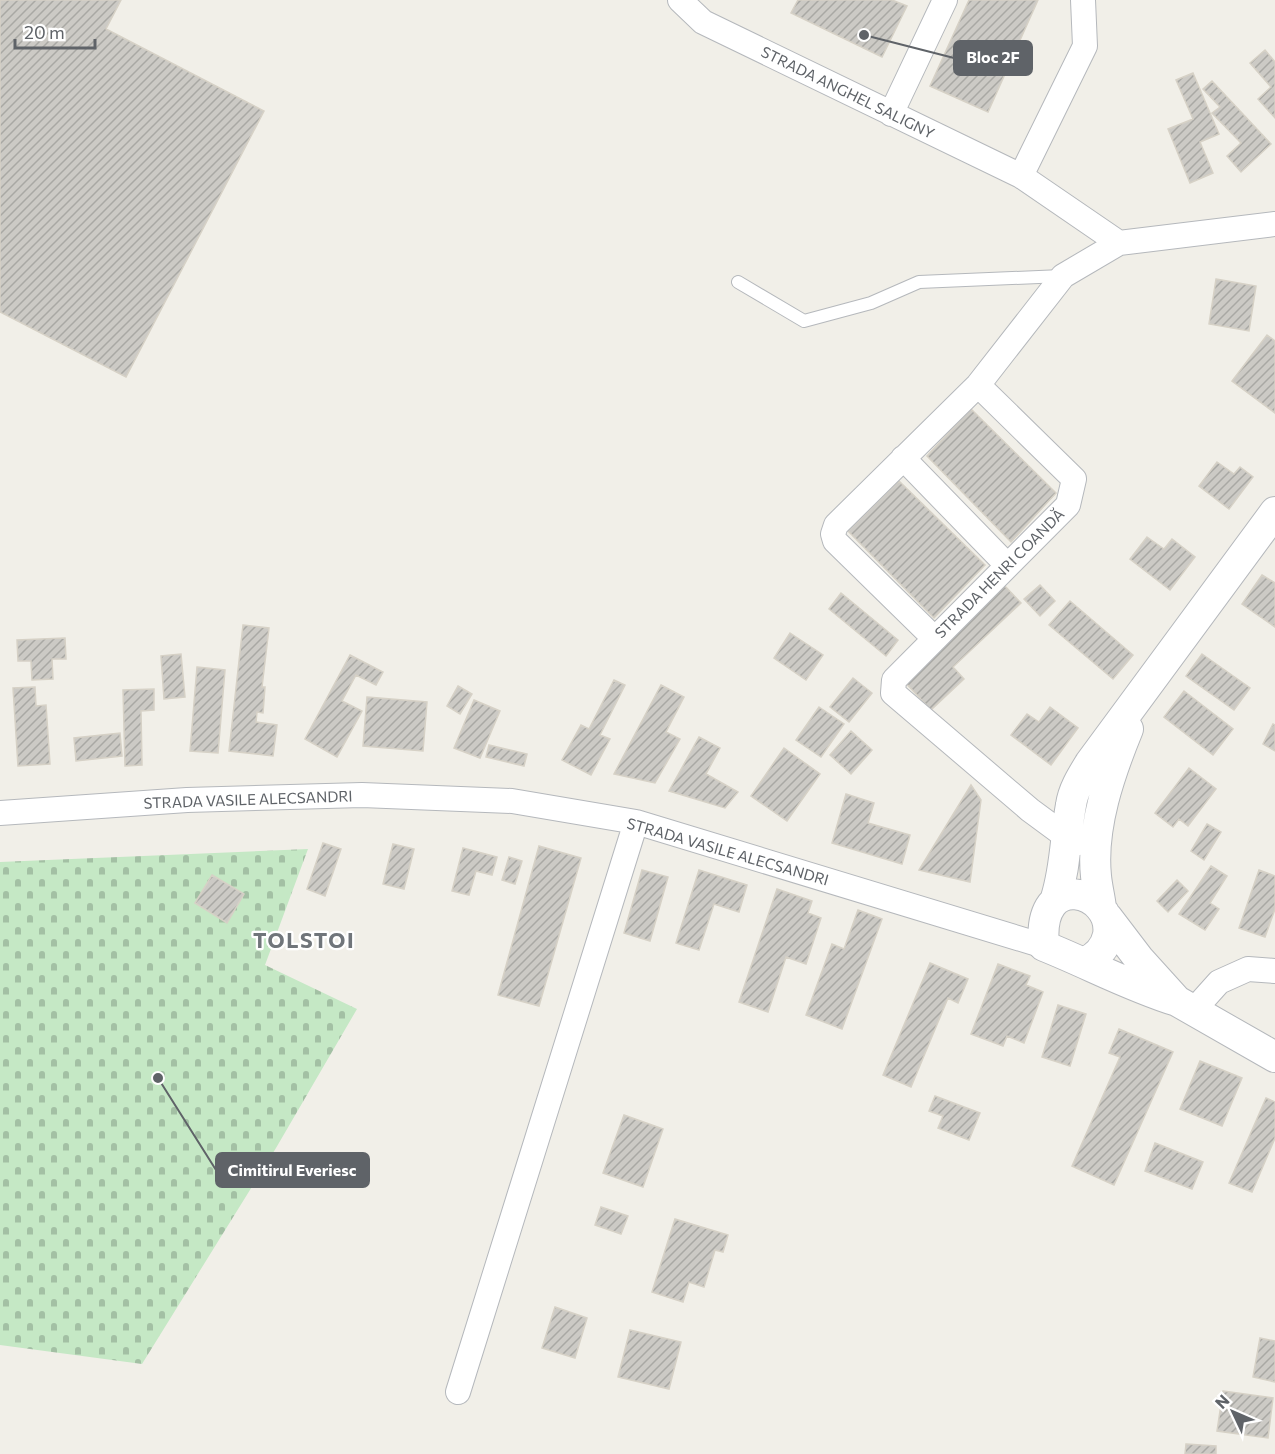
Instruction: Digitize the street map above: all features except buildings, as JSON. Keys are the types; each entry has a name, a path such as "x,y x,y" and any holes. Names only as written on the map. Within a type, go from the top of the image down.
{"street":[{"name":"STRADA ANGHEL SALIGNY","path":"680,0 703,22 1021,176 1119,243"},
{"path":"891,114 945,0"},
{"path":"1021,176 1085,46 1083,0"},
{"path":"934,638 835,540 833,534 836,525 978,385 1063,276 1119,243 1275,224"},
{"name":"STRADA HENRI COANDĂ","path":"978,385 1074,479 1068,505 894,680 893,693 1030,810 1068,838 1097,853"},
{"path":"903,458 1007,565"},
{"path":"1044,946 1044,920 1056,898 1061,881 1071,803 1080,780 1090,763 1275,512"},
{"path":"1085,962 1104,948 1109,927 1096,875 1107,783 1143,693"},
{"name":"STRADA VASILE ALECSANDRI","path":"0,813 187,800 362,795 512,801 636,822 1044,946 1085,962 1147,992 1185,1006"},
{"path":"458,1392 636,822"},
{"path":"1056,898 1066,895 1085,897 1104,913 1139,959 1185,1006 1275,1058"},
{"path":"1185,1006 1219,982 1248,969 1275,971"}],"lane":[{"path":"738,282 804,321 871,303 919,282 1063,276"}],"green space":[{"path":"308,849 265,965 357,1009 276,1148 142,1364 0,1345 0,862"}],"place":[{"name":"Bloc 2F","path":"864,35"},
{"name":"Cimitirul Everiesc","path":"158,1078"}],"district":[{"name":"TOLSTOI","path":"304,939"}]}
